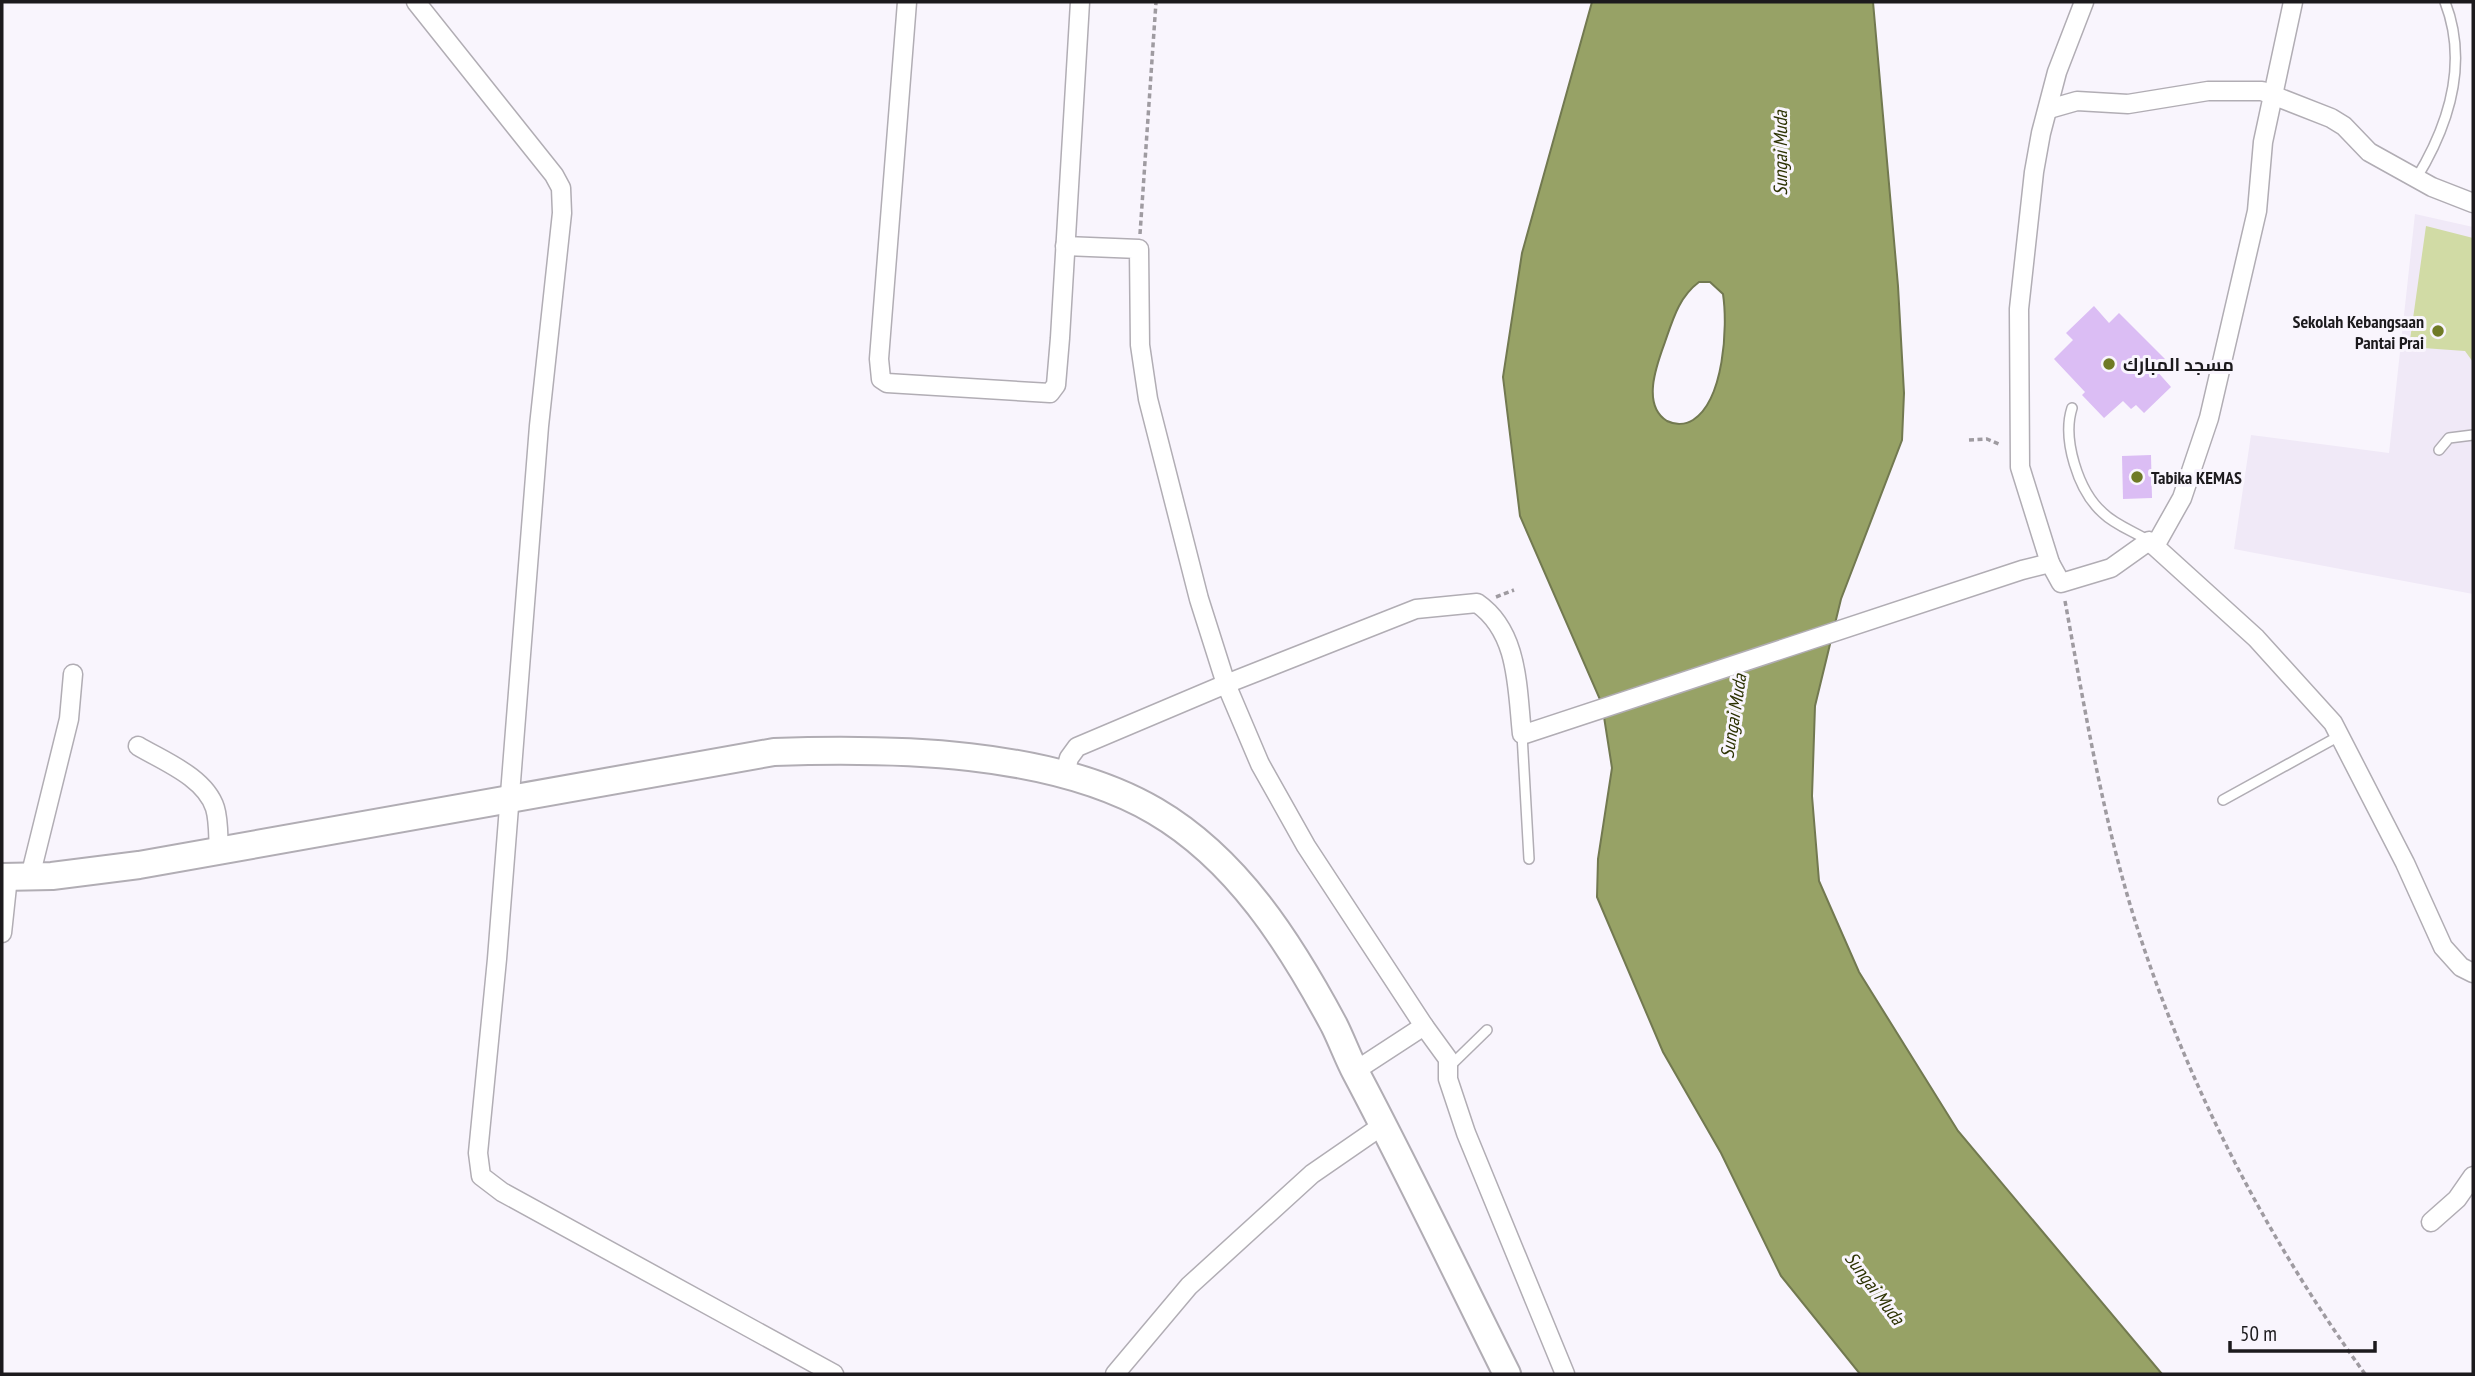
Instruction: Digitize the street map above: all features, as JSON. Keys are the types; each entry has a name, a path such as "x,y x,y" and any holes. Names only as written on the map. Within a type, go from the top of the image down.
{"street":[{"path":"416,2 532,146 561,188 562,212 541,413 478,1153 481,1176 502,1192 834,1374"},
{"path":"907,2 879,359 881,379 887,383 1050,393 1056,385 1080,2"},
{"path":"2084,2 2057,72 2034,172 2018,309 2020,453 2024,486 2050,563 2061,583 2111,568 2152,544 2182,498 2209,418 2257,211 2263,142 2293,2"},
{"path":"2049,109 2077,101 2103,104 2145,103 2221,90 2253,90 2331,118 2344,126 2370,152 2416,179 2473,203"},
{"path":"1065,246 1139,249 1140,345 1148,399 1199,599 1226,684 1272,788 1334,891 1448,1059 1448,1079 1466,1133 1565,1374"},
{"path":"2152,544 2256,638 2313,698 2341,735 2443,947 2461,967 2473,973"},
{"path":"1065,773 1077,747 1226,684 1416,609 1477,603 1498,624 1510,650 1522,734 1548,728 2050,563"},
{"path":"2,933 13,877 69,719 73,674"},
{"path":"138,746 185,774 211,800 215,809 219,852"},
{"path":"13,877 89,872 219,852 774,752 909,752 1065,773 1139,803 1176,824 1261,905 1334,1026 1507,1374"},
{"path":"1355,1070 1424,1026"},
{"path":"1115,1374 1178,1298 1212,1265 1312,1174 1383,1125"},
{"path":"2431,1222 2457,1199 2473,1176"}],"lane":[{"path":"2416,179 2443,132 2449,105 2457,39 2445,2"},
{"path":"2073,408 2070,424 2072,451 2084,489 2103,513 2152,544"},
{"path":"2440,450 2449,438 2460,434 2473,435"},
{"path":"1522,734 1529,859"},
{"path":"2223,800 2341,735"},
{"path":"1448,1068 1487,1030"}],"path":[{"path":"1139,249 1156,2"},
{"path":"1969,440 1987,439 2020,453"},
{"path":"2061,583 2096,769 2136,925 2158,988 2236,1167 2295,1271 2365,1374"}],"shaded area":[{"name":"Sekolah Kebangsaan Pantai Prai","path":"2415,214 2473,227 2473,594 2234,549 2251,435 2389,453"},
{"path":"2426,226 2473,238 2473,362 2465,351 2409,347"}],"water":[{"name":"Sungai Muda","path":"1592,2 1873,2 1898,286 1904,393 1902,440 1841,599 1815,706 1812,796 1819,881 1859,972 1958,1131 2162,1374 1860,1374 1781,1276 1721,1153 1663,1052 1597,897 1598,859 1612,768 1602,704 1520,516 1503,377 1522,253","holes":["1699,282 1710,282 1723,294 1725,325 1722,362 1711,397 1703,410 1690,422 1673,423 1659,414 1655,405 1655,372 1671,325 1686,294"]}],"building":[{"name":"مسجد المبارك","path":"2094,306 2109,323 2119,313 2165,359 2155,369 2171,387 2144,413 2136,405 2131,409 2123,401 2104,418 2082,395 2085,392 2054,359 2073,340 2066,333"},
{"name":"Tabika KEMAS","path":"2151,455 2152,498 2123,499 2122,456"}],"place":[{"name":"Sekolah Kebangsaan Pantai Prai","path":"2438,331"},
{"name":"مسجد المبارك","path":"2109,364"},
{"name":"Tabika KEMAS","path":"2137,477"}]}
